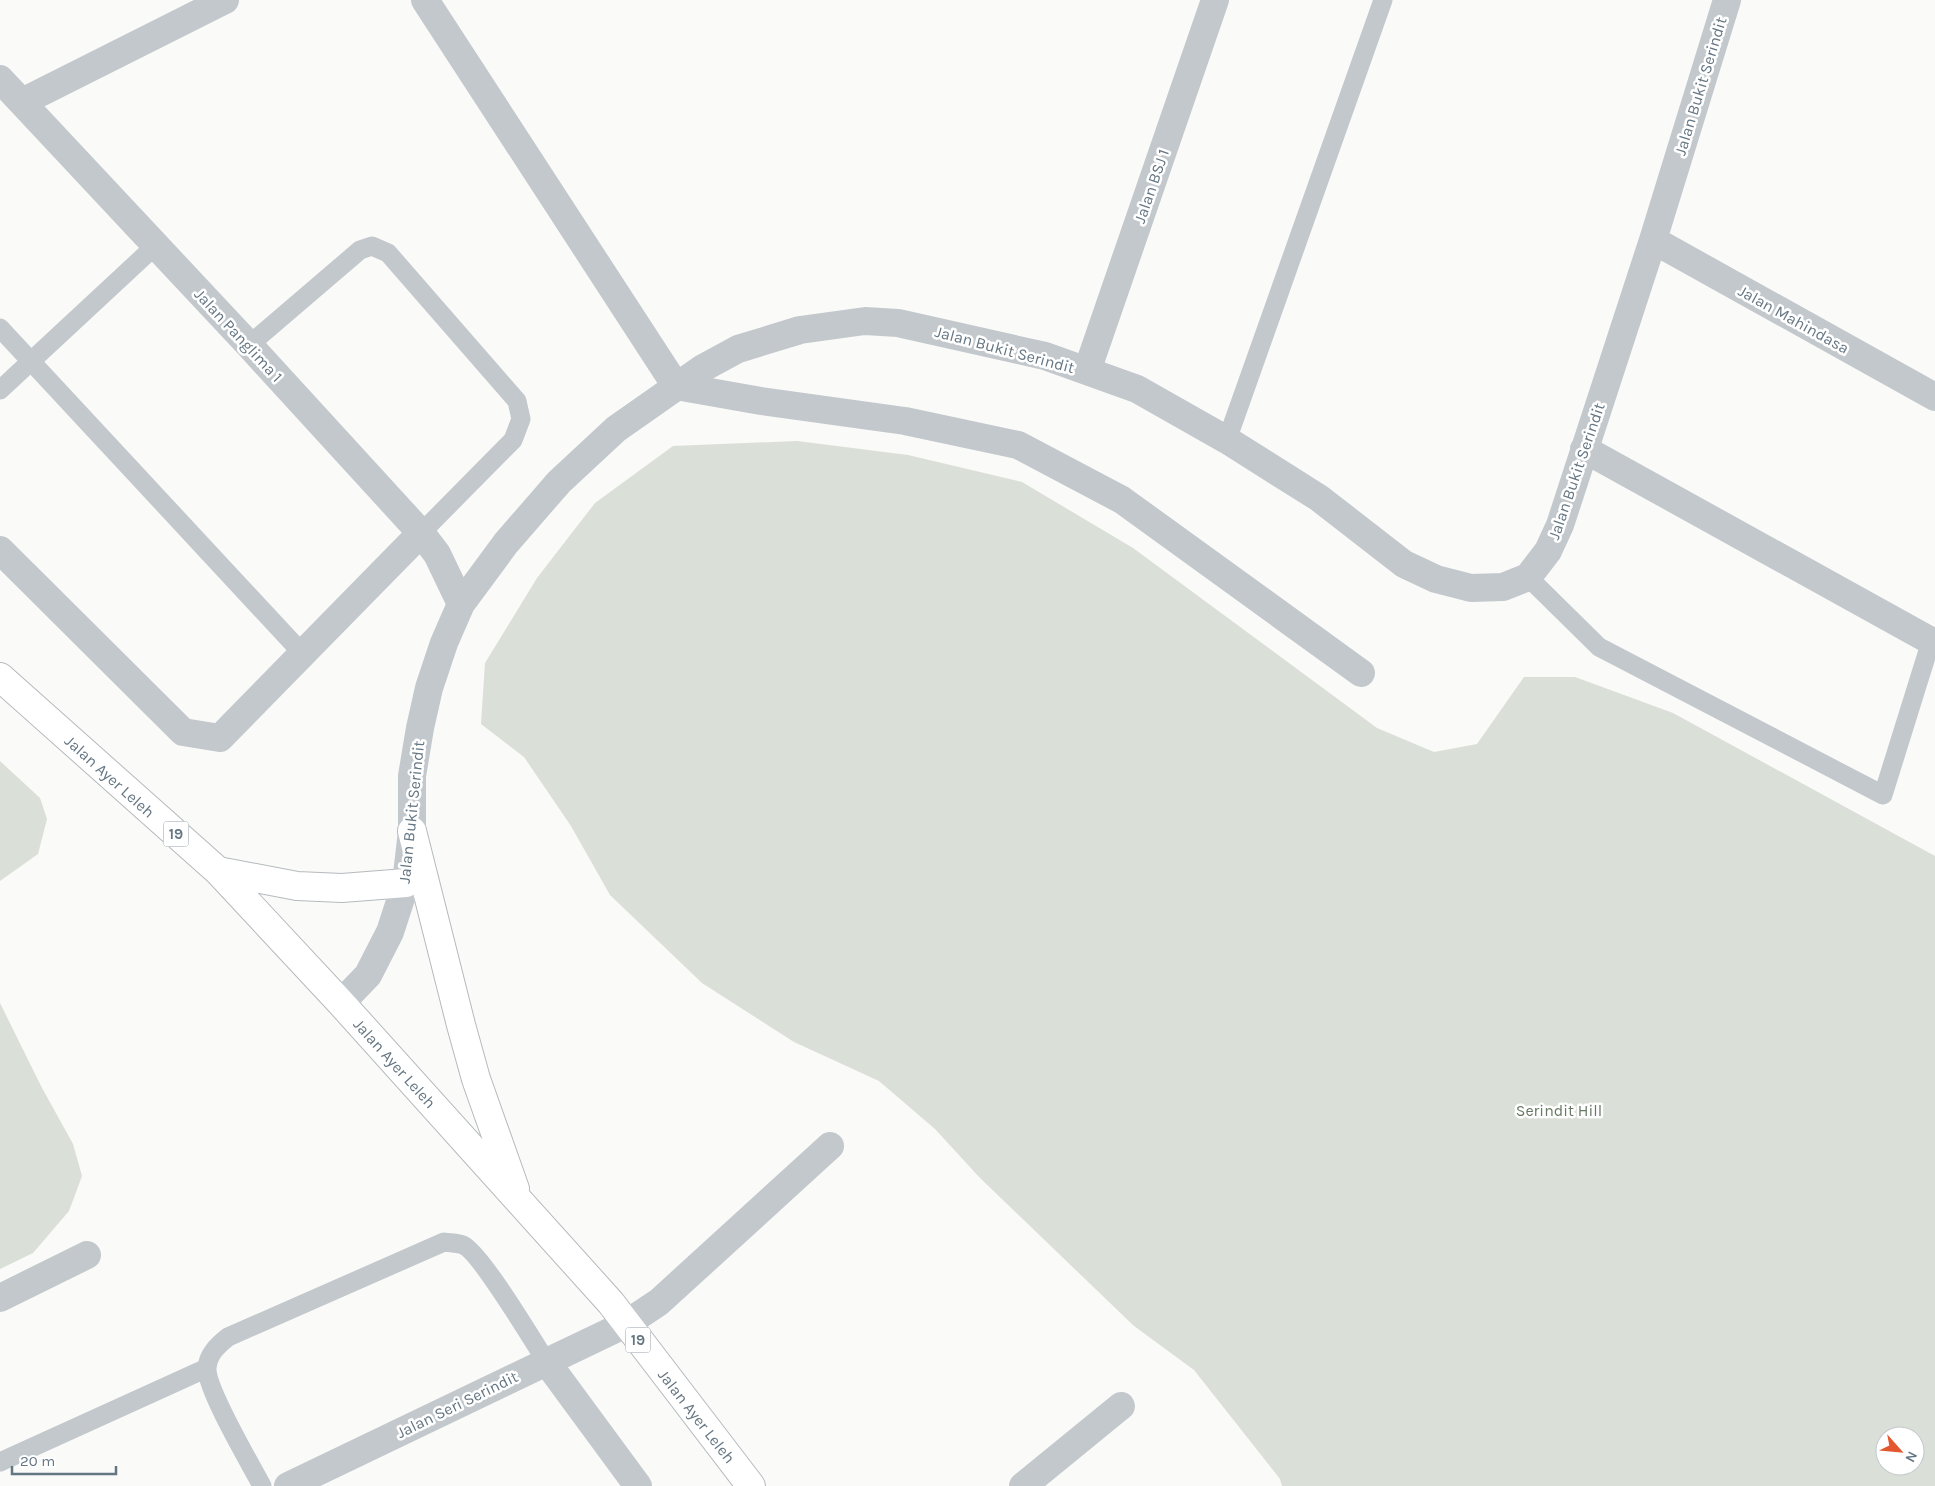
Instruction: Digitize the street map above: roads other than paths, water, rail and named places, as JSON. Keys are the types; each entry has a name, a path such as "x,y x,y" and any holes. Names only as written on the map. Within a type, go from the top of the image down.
{"main road":[{"name":"Jalan Ayer Leleh","path":"0,677 218,872 341,1003 611,1303 751,1486"},
{"path":"412,831 476,1078 518,1200"},
{"path":"218,872 297,886 342,888 406,883"}],"street":[{"path":"22,102 225,0"},
{"path":"425,0 676,386 761,401 905,422 1018,445 1122,500 1361,673"},
{"name":"Jalan BSJ 1","path":"1087,371 1216,0"},
{"name":"Jalan Bukit Serindit","path":"341,1003 368,975 390,932 406,883 412,831 412,776 420,728 432,679 444,643 461,604 506,543 559,482 616,428 703,368 738,349 800,330 865,321 898,323 1045,356 1137,389 1227,440 1319,498 1404,564 1436,579 1472,588 1503,586 1528,576 1548,551 1560,525 1727,0"},
{"name":"Jalan Panglima 1","path":"0,79 422,533 437,554 461,604"},
{"name":"Jalan Mahindasa","path":"1652,240 1935,397"},
{"path":"1584,449 1931,641"},
{"path":"0,550 183,732 220,738 422,533"},
{"name":"Jalan Seri Serindit","path":"288,1486 626,1324 659,1302 830,1146"},
{"path":"0,1298 87,1255"},
{"path":"546,1361 638,1486"},
{"path":"1023,1486 1121,1406"}],"lane":[{"path":"1227,440 1383,0"},
{"path":"0,390 155,246"},
{"path":"249,345 360,250 372,246 388,253 517,401 521,419 513,440 422,533"},
{"path":"0,328 303,654"},
{"path":"1528,576 1599,647 1883,795 1931,641"},
{"path":"262,1486 210,1387 207,1368 213,1350 228,1336 444,1242 464,1245 476,1257 507,1300 546,1361"},
{"path":"0,1462 207,1368"}],"park label":[{"name":"Serindit Hill","path":"1559,1110"}]}
